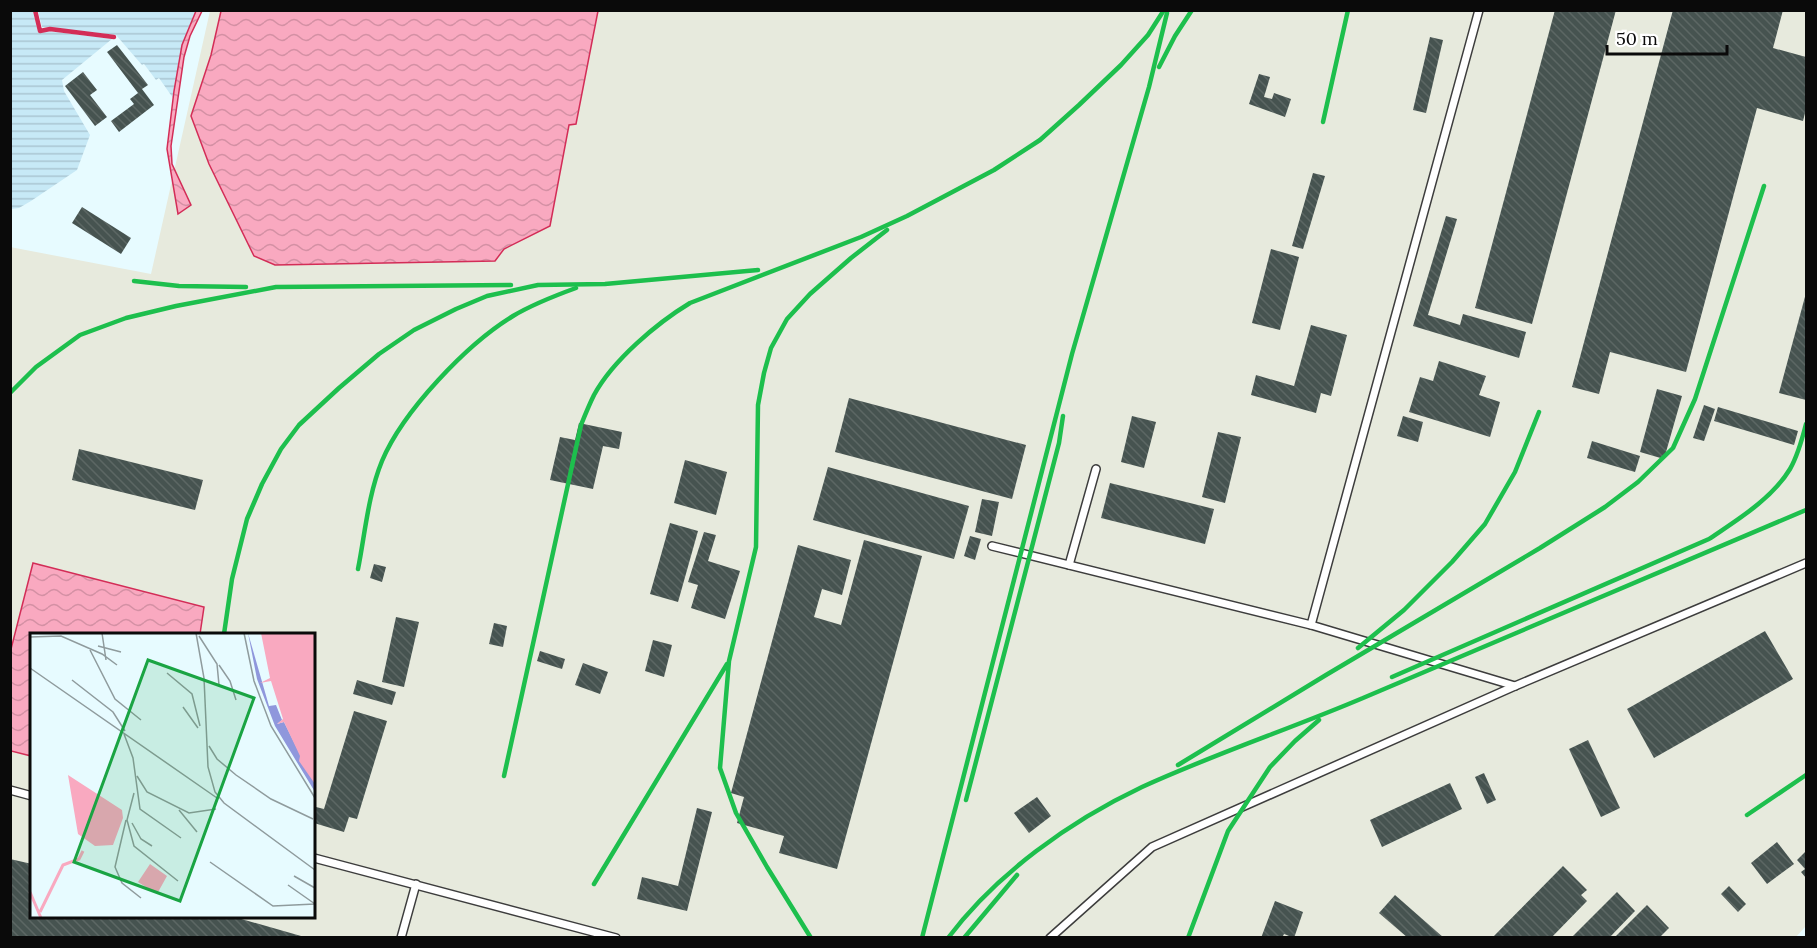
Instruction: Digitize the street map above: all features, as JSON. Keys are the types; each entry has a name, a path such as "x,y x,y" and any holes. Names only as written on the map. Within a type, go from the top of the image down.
{"lane":[{"path":"1311,625 1479,10"},
{"path":"1069,565 1096,469"},
{"path":"992,546 1311,625 1515,686"},
{"path":"1050,938 1152,847 1515,686 1806,563"},
{"path":"10,790 30,795"},
{"path":"315,858 616,938"},
{"path":"402,938 416,884"}],"shaded area":[{"path":"11,10 33,11 38,32 50,31 112,39 62,80 64,91 90,135 77,170 31,201 19,208 11,209"},
{"path":"38,11 196,11 182,45 173,98 159,78 156,80 116,35 42,27"},
{"path":"210,11 1806,11 1806,926 1795,938 11,937 10,247 151,274"}],"water":[{"path":"196,11 202,11 190,36 184,57 171,146 172,164 191,205 178,214 167,149 182,45"},
{"path":"221,11 598,11 576,124 569,125 550,226 504,249 495,261 275,265 254,256 209,164 191,116 211,55"},
{"path":"33,563 204,607 200,633 30,633 30,756 11,751 11,649"}],"building":[{"path":"1555,10 1616,10 1532,324 1475,308"},
{"path":"1673,10 1783,10 1773,48 1806,57 1806,109 1803,121 1757,108 1686,372 1610,352 1599,394 1572,387"},
{"path":"1430,37 1443,40 1426,113 1413,110"},
{"path":"117,45 148,85 142,89 154,105 119,132 111,121 134,104 130,99 138,93 107,52"},
{"path":"83,72 97,90 90,95 107,117 95,126 65,86"},
{"path":"1259,74 1270,77 1264,97 1272,99 1274,93 1291,99 1285,117 1249,104"},
{"path":"1313,173 1325,176 1303,249 1292,246"},
{"path":"82,207 131,238 121,254 72,223"},
{"path":"1446,216 1457,219 1428,315 1460,325 1463,314 1526,332 1519,358 1413,326"},
{"path":"1271,249 1299,257 1280,330 1252,323"},
{"path":"1806,293 1806,400 1779,393"},
{"path":"1311,325 1347,335 1331,396 1321,393 1316,413 1251,395 1256,375 1294,386"},
{"path":"1439,361 1486,376 1479,395 1500,402 1490,437 1409,412 1420,377 1433,381"},
{"path":"1657,389 1682,396 1664,459 1640,452"},
{"path":"849,398 1026,445 1012,499 835,452"},
{"path":"1704,405 1715,409 1704,441 1693,438"},
{"path":"1718,407 1798,431 1794,445 1714,421"},
{"path":"1132,416 1156,422 1144,468 1121,462"},
{"path":"1403,416 1423,422 1418,442 1397,436"},
{"path":"579,423 622,432 619,449 603,446 593,489 550,480 560,437 575,440"},
{"path":"1218,432 1241,437 1225,503 1202,497"},
{"path":"1592,441 1640,456 1635,472 1587,458"},
{"path":"79,449 203,480 195,510 72,480"},
{"path":"685,460 727,472 716,515 674,503"},
{"path":"828,467 969,506 954,559 813,520"},
{"path":"1110,483 1214,509 1205,544 1101,518"},
{"path":"982,499 999,502 992,536 975,532"},
{"path":"670,523 698,531 678,602 650,594"},
{"path":"704,532 716,535 708,561 740,571 725,619 691,608 698,585 688,582"},
{"path":"970,536 981,539 975,560 964,556"},
{"path":"864,540 922,556 837,869 779,853 784,836 737,823 744,797 731,793 798,545 851,560 842,595 822,589 814,617 841,625"},
{"path":"374,564 386,567 382,582 370,578"},
{"path":"396,617 419,622 404,687 382,682"},
{"path":"494,623 507,626 503,647 489,644"},
{"path":"1765,631 1793,679 1654,758 1627,709"},
{"path":"653,640 672,645 664,677 645,671"},
{"path":"540,651 565,659 562,669 537,661"},
{"path":"583,663 608,672 600,694 575,685"},
{"path":"357,680 396,692 392,705 353,694"},
{"path":"354,711 387,721 357,819 349,817 344,832 315,823 316,807 324,809"},
{"path":"1588,740 1620,808 1601,817 1569,749"},
{"path":"1484,773 1496,800 1487,804 1475,777"},
{"path":"1450,783 1462,809 1382,847 1370,820"},
{"path":"1037,797 1051,816 1029,833 1014,813"},
{"path":"697,808 712,812 687,911 637,899 642,877 678,886"},
{"path":"1777,842 1794,864 1767,884 1751,863"},
{"path":"1806,851 1806,878 1801,872 1805,869 1797,860"},
{"path":"10,859 30,864 30,918 238,918 308,938 10,938"},
{"path":"1563,866 1587,890 1581,895 1587,901 1551,938 1492,938"},
{"path":"1729,886 1746,904 1738,912 1721,894"},
{"path":"1617,892 1635,911 1609,938 1571,938"},
{"path":"1395,895 1444,938 1408,938 1379,913"},
{"path":"1275,901 1303,912 1294,938 1284,934 1282,938 1261,938"},
{"path":"1647,905 1669,928 1659,938 1614,938"}],"waterway":[{"path":"35,10 40,31 50,29 114,37"}],"railway":[{"path":"504,776 581,425 594,395 612,369 637,343 690,303 861,237 907,216 994,170 1040,140 1079,105 1121,65 1148,35 1164,10"},
{"path":"1159,67 1192,10"},
{"path":"1323,122 1348,10"},
{"path":"922,938 1072,354 1149,87 1167,13"},
{"path":"1178,765 1605,507 1638,482 1673,448 1695,399 1764,186"},
{"path":"811,938 736,813 720,768 729,661 756,547 758,405 771,348 787,319 810,294 887,230"},
{"path":"224,633 232,579 247,519 281,449 299,425 339,388 379,354 414,330 487,296 538,285 605,284 758,270"},
{"path":"134,281 179,286 246,287"},
{"path":"10,393 36,367 80,335 126,318 176,306 276,287 511,285"},
{"path":"358,569 377,474 405,421 438,380 495,328 528,308 576,288"},
{"path":"1358,648 1404,610 1452,562 1485,524 1515,472 1539,412"},
{"path":"966,800 1059,443 1063,416"},
{"path":"1392,677 1709,539 1774,490 1790,469 1806,424"},
{"path":"948,938 988,892 1036,851 1088,816 1142,787 1363,698 1806,510"},
{"path":"594,884 727,664"},
{"path":"1188,938 1228,831 1270,767 1319,720"},
{"path":"1747,815 1806,775"},
{"path":"964,938 1017,875"}]}
